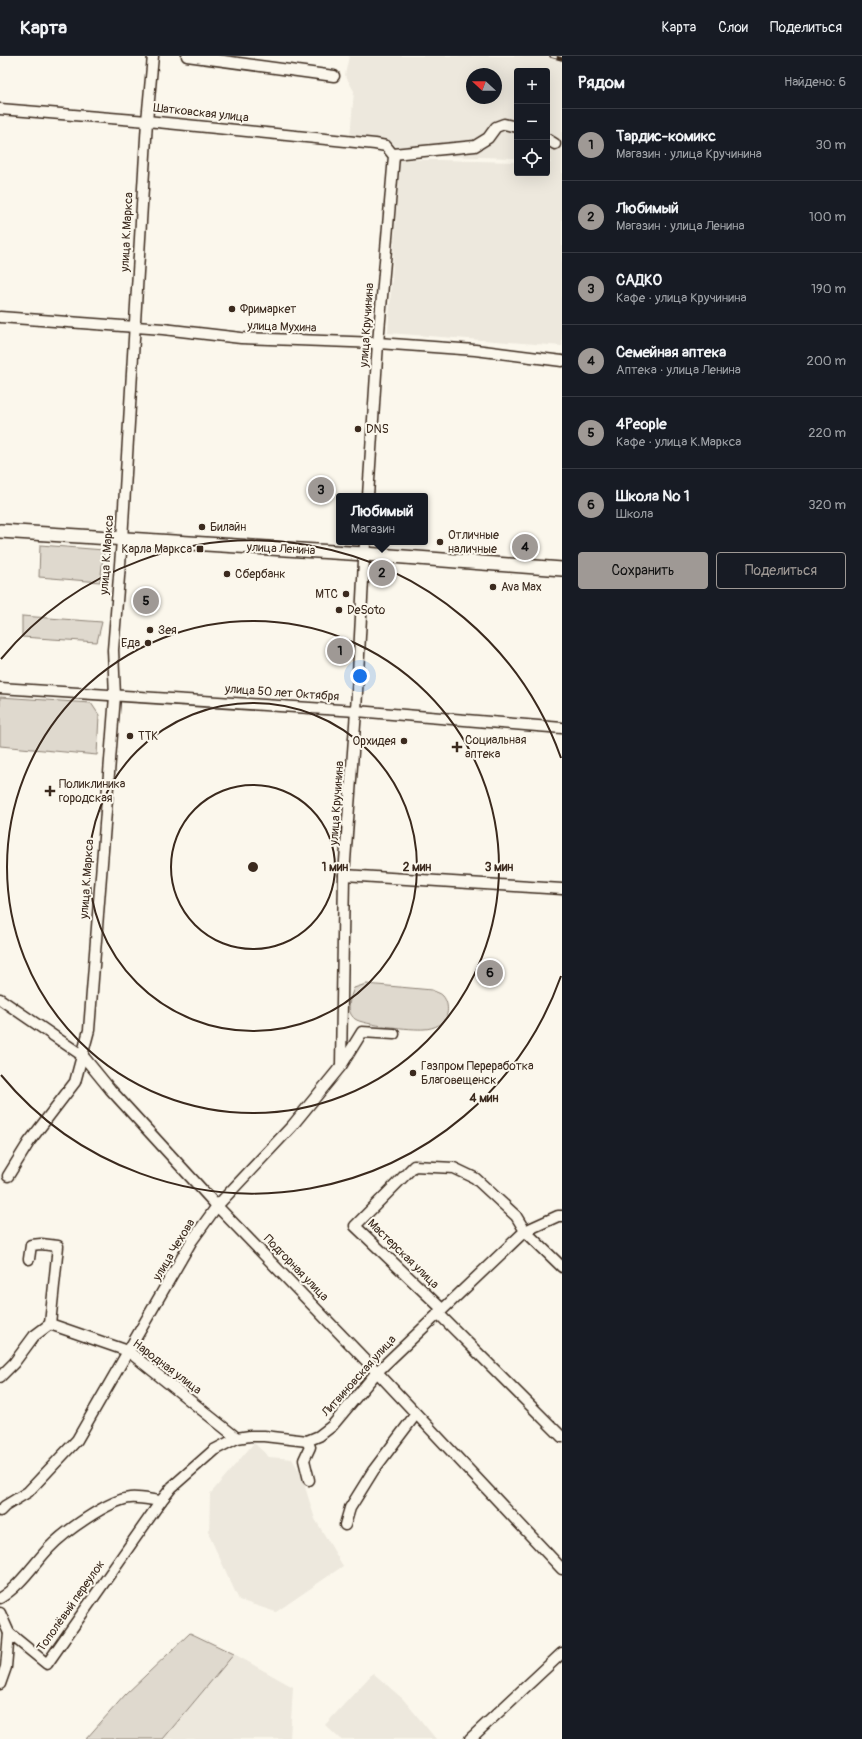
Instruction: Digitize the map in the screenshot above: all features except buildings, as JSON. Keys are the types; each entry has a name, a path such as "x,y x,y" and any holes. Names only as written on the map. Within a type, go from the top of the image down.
{"main road":[{"name":"улица Ленина","path":"0,531 122,540 365,548 562,569"}],"street":[{"name":"улица К.Маркса","path":"8,1176 29,1142 75,1082 83,1056 88,1030 115,696 113,650 122,540 147,121 153,56"},
{"path":"187,56 334,76"},
{"name":"Шатковская улица","path":"0,109 147,121 375,144 386,146 393,155"},
{"path":"393,155 475,146 488,138 496,127 504,124 514,126"},
{"name":"улица Кручинина","path":"368,493 378,343 393,155"},
{"name":"улица Мухина","path":"0,317 163,329 241,338 378,343 475,350 562,360"},
{"name":"улица Кручинина","path":"341,1066 344,875 356,711 365,548"},
{"name":"улица 50 лет Октября","path":"0,688 356,711 562,728"},
{"path":"344,875 562,889"},
{"name":"Подгорная улица","path":"0,999 83,1056 110,1089 217,1206 378,1372 562,1569"},
{"name":"улица Чехова","path":"0,1511 5,1506 28,1492 77,1440 191,1242 217,1206 292,1126 341,1066 362,1032 394,1034"},
{"name":"Мастерская улица","path":"525,1231 516,1216 475,1178 454,1168 414,1166 355,1226 562,1437"},
{"name":"Литвиновская улица","path":"307,1441 319,1436 332,1426 378,1372 525,1231 558,1216 562,1216"},
{"path":"525,1231 562,1267"},
{"path":"0,1377 14,1362 34,1336 50,1324 58,1246 41,1244 31,1245 29,1259"},
{"name":"Народная улица","path":"50,1324 128,1351 237,1438"},
{"path":"345,1525 350,1508 373,1471 416,1414"},
{"path":"0,1598 8,1594 50,1546 82,1521 114,1503 130,1498 161,1500 176,1483 214,1450 237,1438 264,1436 307,1441 310,1447 304,1460 309,1480"},
{"name":"Тополёвый переулок","path":"9,1633 47,1664 161,1500"},
{"path":"0,1613 9,1633 6,1667 0,1684"},
{"path":"470,1739 562,1653"}],"shaded area":[{"path":"349,56 562,56 562,346 388,333 400,159 514,162 514,176 550,176 550,68 514,68 514,158 403,155 391,141 350,137 354,91 345,75"},
{"path":"40,545 104,550 100,582 39,577"},
{"path":"22,616 102,622 97,642 22,637"},
{"path":"0,697 91,703 99,715 97,755 0,746"},
{"path":"366,984 432,990 441,994 445,999 447,1003 447,1016 439,1025 426,1029 388,1027 360,1021 352,1016 349,1004 354,988"},
{"path":"254,1443 269,1457 292,1459 301,1474 315,1519 343,1566 276,1612 239,1600 209,1535 210,1494"},
{"path":"190,1633 234,1654 163,1739 86,1739 125,1695"},
{"path":"234,1654 293,1687 290,1739 163,1739"},
{"path":"373,1673 403,1699 436,1739 340,1739 325,1725"}],"railway":[{"path":"551,56 562,59"}],"place":[{"name":"Фримаркет","path":"232,309"},
{"name":"DNS","path":"358,429"},
{"name":"САДКО","path":"321,490"},
{"name":"Билайн","path":"202,527"},
{"name":"Отличные наличные","path":"440,542"},
{"name":"Семейная аптека","path":"525,547"},
{"name":"Карла Маркса","path":"200,549"},
{"name":"Любимый","path":"382,573"},
{"name":"Сбербанк","path":"227,574"},
{"name":"Ava Max","path":"493,587"},
{"name":"МТС","path":"346,594"},
{"name":"4People","path":"146,601"},
{"name":"DeSoto","path":"339,610"},
{"name":"Зея","path":"150,630"},
{"name":"Еда","path":"148,643"},
{"name":"Тардис-комикс","path":"340,651"},
{"name":"ТТК","path":"130,736"},
{"name":"Орхидея","path":"404,741"},
{"name":"Социальная аптека","path":"457,747"},
{"name":"Поликлиника городская","path":"50,791"},
{"name":"Школа № 1","path":"490,973"},
{"name":"Газпром Переработка Благовещенск","path":"413,1073"}]}
